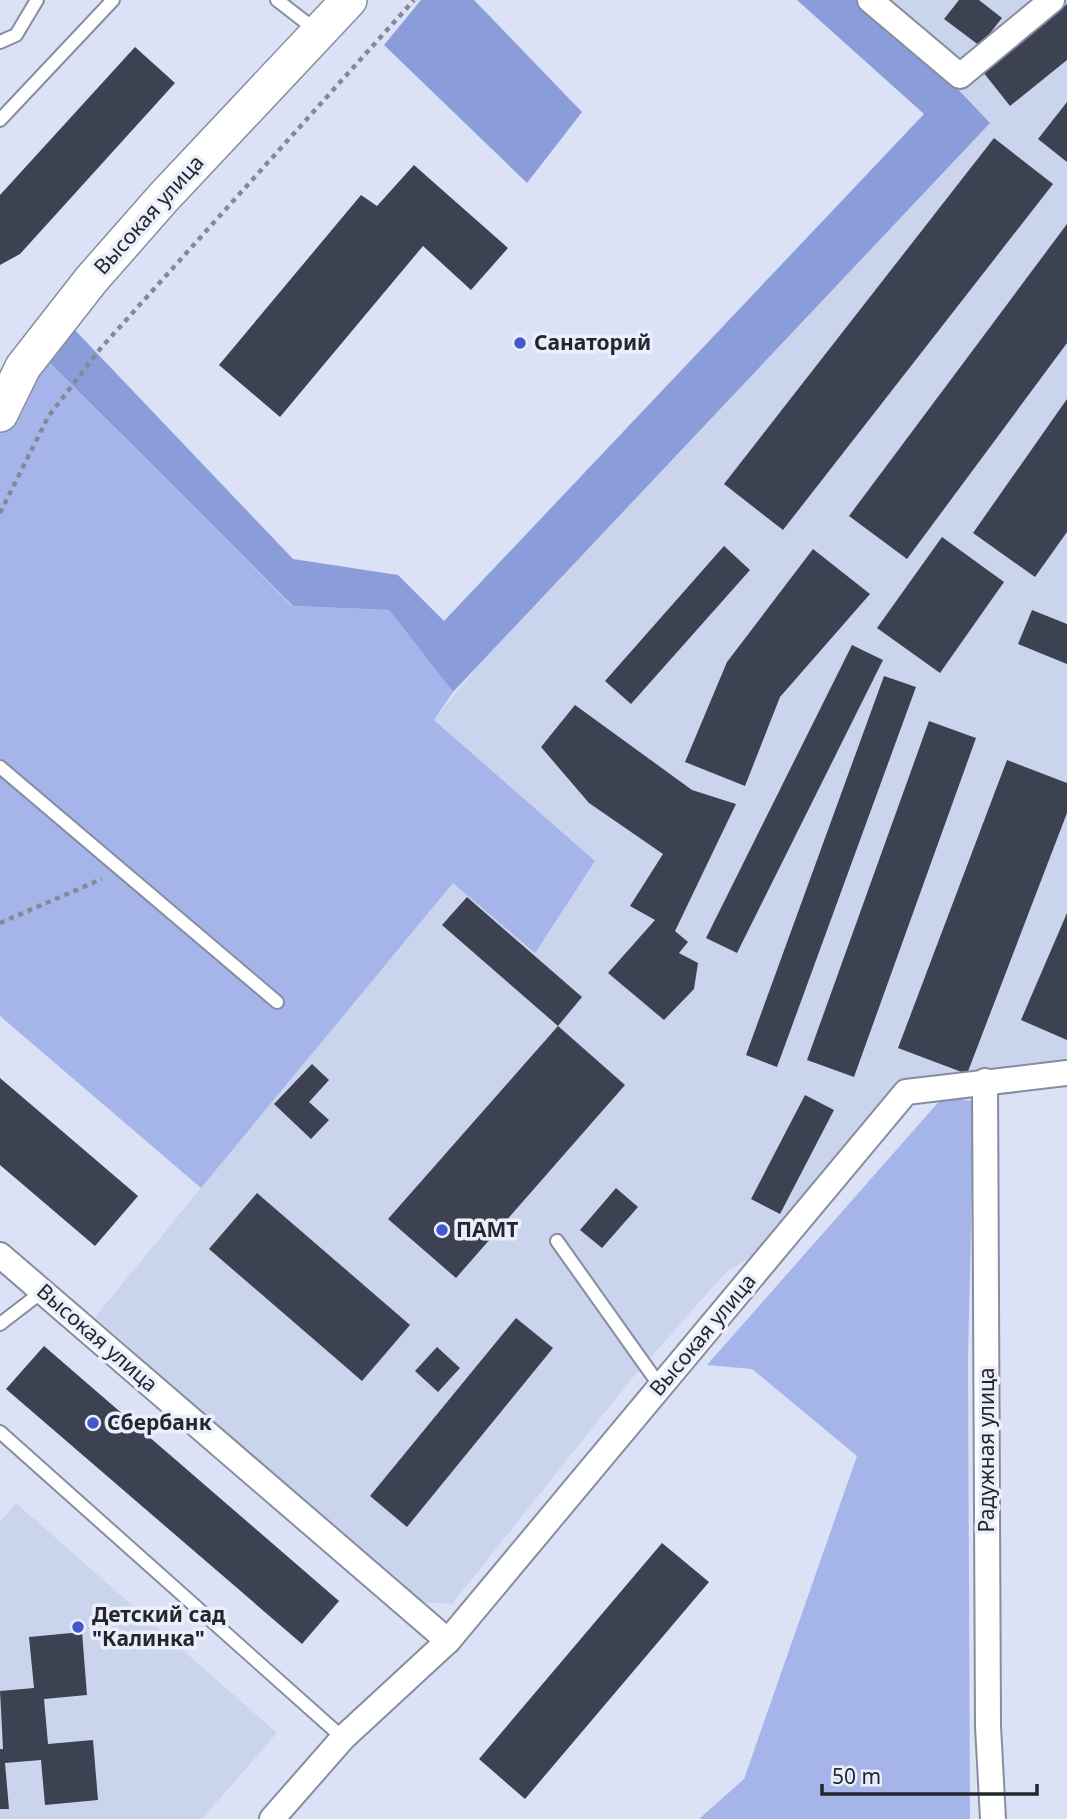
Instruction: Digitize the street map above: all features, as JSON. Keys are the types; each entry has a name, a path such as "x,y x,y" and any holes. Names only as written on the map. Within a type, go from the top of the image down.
{"street":[{"name":"Высокая улица","path":"0,414 23,367 91,280 163,198 349,0"},
{"path":"870,0 960,76 1052,0"},
{"name":"Высокая улица","path":"272,1819 343,1738 449,1641 906,1092 985,1080 1067,1073"},
{"name":"Радужная улица","path":"985,1080 988,1726 993,1819"},
{"name":"Высокая улица","path":"0,1255 449,1641"}],"lane":[{"path":"0,42 16,34 37,0"},
{"path":"0,120 113,0"},
{"path":"277,0 317,31"},
{"path":"0,766 277,1002"},
{"path":"557,1241 660,1387"},
{"path":"0,1324 43,1292"},
{"path":"0,1432 343,1738"}],"path":[{"path":"0,513 48,417 100,349 414,0"},
{"path":"0,923 122,870"}],"shaded area":[{"path":"421,0 474,0 582,112 527,183 384,45"},
{"path":"797,0 856,0 951,82 990,123 453,692 389,610 293,606 41,354 72,327 293,559 398,575 444,621 924,114"},
{"path":"856,0 1026,0 1042,16 1062,0 1067,0 1067,1066 920,1079 767,1249 727,1271 634,1376 452,1604 420,1602 95,1317 453,882 595,861 434,720 951,82"},
{"path":"41,354 292,606 389,610 453,692 434,720 595,861 535,953 453,883 201,1188 0,1016 0,427"},
{"path":"943,1097 974,1101 968,1359 970,1819 699,1819 744,1779 857,1456 752,1369 707,1365"},
{"name":"Детский сад \"Калинка\"","path":"16,1503 277,1733 202,1819 0,1819 0,1522"}],"building":[{"path":"959,0 979,0 1002,18 980,46 944,19"},
{"path":"1067,4 1067,60 1010,106 983,72"},
{"path":"135,47 175,83 20,254 0,265 0,195"},
{"path":"1067,102 1067,162 1038,139"},
{"path":"994,138 1053,184 783,530 724,484"},
{"path":"414,165 508,248 471,290 423,246 280,417 219,365 361,195 377,206"},
{"path":"1067,224 1067,343 907,559 849,516"},
{"path":"1067,399 1067,532 1035,577 973,533"},
{"path":"942,537 1004,582 940,673 877,628"},
{"path":"724,546 750,570 631,704 605,681"},
{"path":"813,549 870,594 780,697 745,786 685,762 727,662"},
{"path":"1032,610 1067,624 1067,664 1018,644"},
{"path":"852,645 883,660 737,953 706,938"},
{"path":"884,676 916,687 777,1067 746,1055"},
{"path":"575,705 692,790 736,804 675,931 688,942 679,953 698,963 694,989 664,1020 608,973 655,920 630,906 663,854 589,803 541,747"},
{"path":"929,721 976,738 854,1077 807,1060"},
{"path":"1007,760 1067,783 1067,813 967,1074 898,1048"},
{"path":"467,897 582,997 558,1026 442,925"},
{"path":"1067,913 1067,1040 1021,1020"},
{"path":"558,1026 625,1085 456,1278 388,1219"},
{"path":"312,1064 329,1080 309,1102 329,1120 311,1139 274,1104"},
{"path":"0,1078 138,1196 95,1246 0,1165"},
{"path":"805,1095 834,1110 780,1214 751,1199"},
{"path":"616,1188 638,1207 602,1248 580,1230"},
{"path":"257,1193 410,1325 362,1381 209,1249"},
{"path":"516,1318 553,1348 407,1527 370,1496"},
{"path":"44,1346 339,1601 302,1644 6,1389"},
{"path":"437,1347 460,1368 438,1392 415,1371"},
{"path":"662,1543 709,1582 525,1799 479,1759"},
{"path":"82,1632 87,1695 44,1699 48,1744 93,1740 98,1800 45,1805 41,1760 5,1763 9,1809 0,1809 0,1749 3,1749 0,1691 34,1688 29,1637"}],"place":[{"name":"Санаторий","path":"520,343"},
{"name":"ПАМТ","path":"442,1230"},
{"name":"Сбербанк","path":"93,1423"},
{"name":"Детский сад \"Калинка\"","path":"78,1627"}]}
